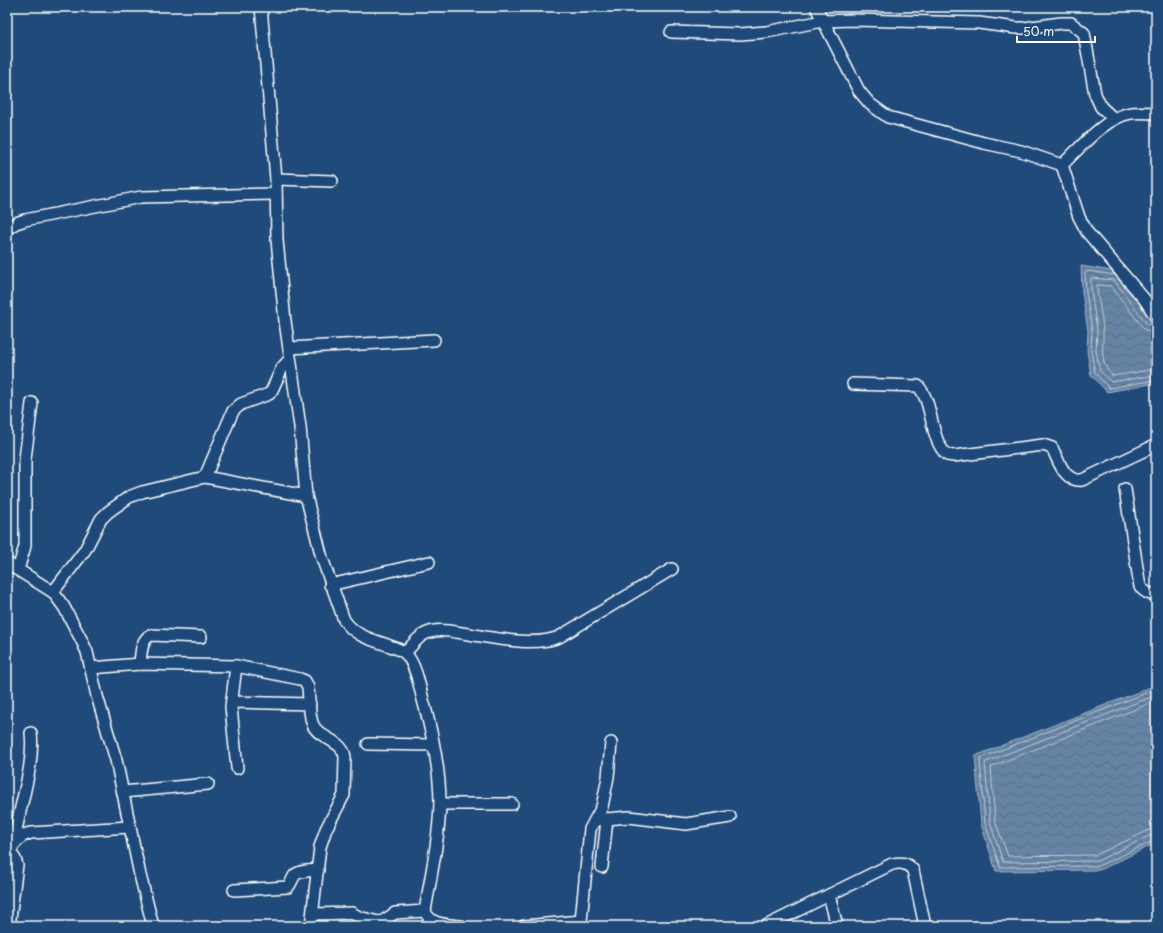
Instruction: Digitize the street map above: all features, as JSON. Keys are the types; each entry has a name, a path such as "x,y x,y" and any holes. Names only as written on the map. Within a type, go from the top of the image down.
{"street":[{"path":"261,7 276,179 276,240 285,321 300,427 306,496 315,537 330,585 344,620 350,629 358,634 397,648 405,653 410,660 418,680 433,745 440,804 437,838 425,911 428,919 437,923 461,926"},
{"path":"816,7 859,91 878,111 888,116 984,143 1021,151 1062,165"},
{"path":"671,32 740,34 766,32 823,21 853,20 972,22 1016,28 1071,23 1084,33 1095,94 1101,107 1114,119"},
{"path":"1062,165 1114,119 1131,114 1156,113"},
{"path":"1062,165 1075,206 1087,232 1146,300 1156,317"},
{"path":"276,179 332,181"},
{"path":"7,229 16,223 25,220 141,197 276,194"},
{"path":"290,354 434,340"},
{"path":"205,477 233,411 241,404 268,394 272,390 290,354"},
{"path":"853,384 918,386 924,395 940,446 947,455 954,456 1043,445 1049,446 1052,448 1067,476 1076,480 1082,480 1156,444"},
{"path":"18,570 25,546 24,475 32,403"},
{"path":"53,592 84,550 101,519 129,497 142,492 205,477 306,496"},
{"path":"1125,489 1140,587 1144,592 1150,595 1156,594"},
{"path":"330,585 429,562"},
{"path":"7,563 53,592 64,607 82,641 91,668 123,792 143,887 153,926"},
{"path":"405,653 422,636 443,630 503,639 540,642 549,641 559,637 672,569"},
{"path":"140,664 144,642 147,637 151,635 201,637"},
{"path":"91,668 140,664 236,666 300,679 305,682 308,687 312,724 316,730 342,747 346,757 344,795 322,837 311,926"},
{"path":"236,666 232,702 237,768"},
{"path":"232,702 310,704"},
{"path":"9,926 17,865 16,859 10,850 32,751 31,733"},
{"path":"524,926 581,924 590,829 602,807 608,777 611,743"},
{"path":"368,744 433,745"},
{"path":"123,792 208,784"},
{"path":"440,804 512,804"},
{"path":"596,820 635,817 686,824 730,817"},
{"path":"602,867 607,819"},
{"path":"10,850 20,836 31,833 130,827"},
{"path":"766,926 892,864 901,862 908,865 913,870 925,926"},
{"path":"234,890 288,887 292,884 296,874 300,872 318,870"},
{"path":"829,895 837,926"},
{"path":"313,914 352,913 359,917 378,922 383,921 395,913 425,911"}],"water":[{"path":"1081,266 1119,272 1155,319 1156,383 1107,392 1091,375 1087,351 1088,331 1082,292"},
{"path":"1156,685 1156,843 1100,870 996,871 981,824 975,756"}]}
